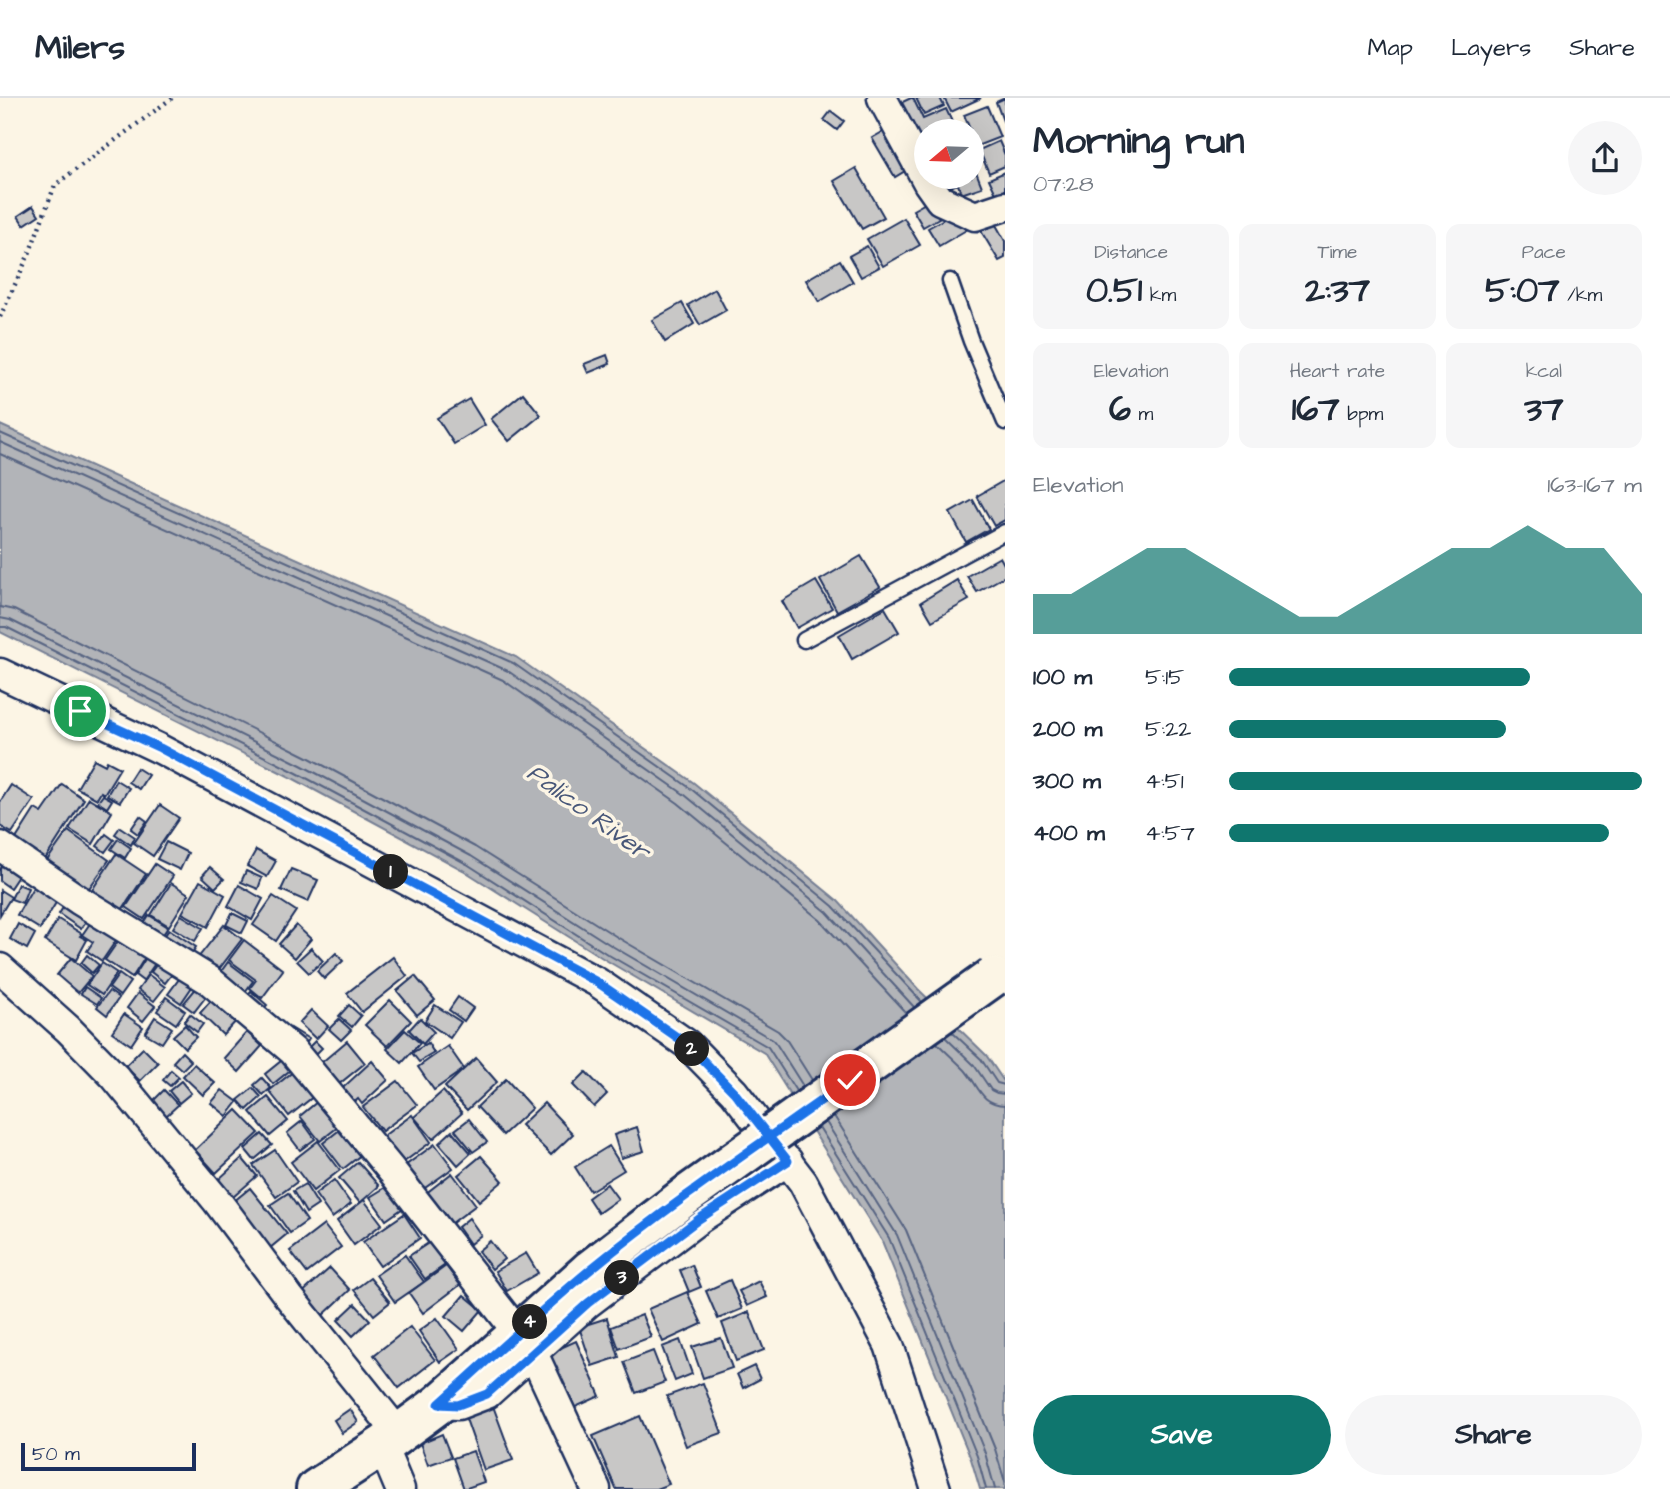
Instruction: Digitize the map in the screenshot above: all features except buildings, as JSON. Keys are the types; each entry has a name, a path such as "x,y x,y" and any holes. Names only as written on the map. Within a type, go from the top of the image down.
{"main road":[{"path":"316,1489 391,1440 526,1343 591,1269 687,1195 999,974"}],"street":[{"path":"882,98 940,200 975,216 1005,206"},
{"path":"0,673 160,748 597,982 687,1044 734,1092 803,1182 888,1345 936,1489"},
{"path":"0,846 79,900 209,981 293,1051 392,1171 526,1343 596,1489"},
{"path":"0,968 68,1029 116,1077 217,1201 391,1440 400,1489"},
{"path":"526,1343 588,1303 699,1219 788,1161"}],"lane":[{"path":"950,281 971,341 1005,422"},
{"path":"804,640 1005,532"}],"path":[{"path":"0,317 29,254 55,185 172,98"}],"water":[{"name":"Palico River","path":"0,425 516,657 694,783 838,901 918,989 986,1055 1005,1083 1005,1489 980,1489 971,1459 882,1241 764,1053 604,959 463,870 294,779 0,632"}],"route":[{"path":"80,711 160,748 597,982 687,1044 734,1092 788,1161 699,1219 588,1303 487,1394 458,1405 439,1404 591,1269 687,1195 732,1163 778,1131 850,1080"}]}
